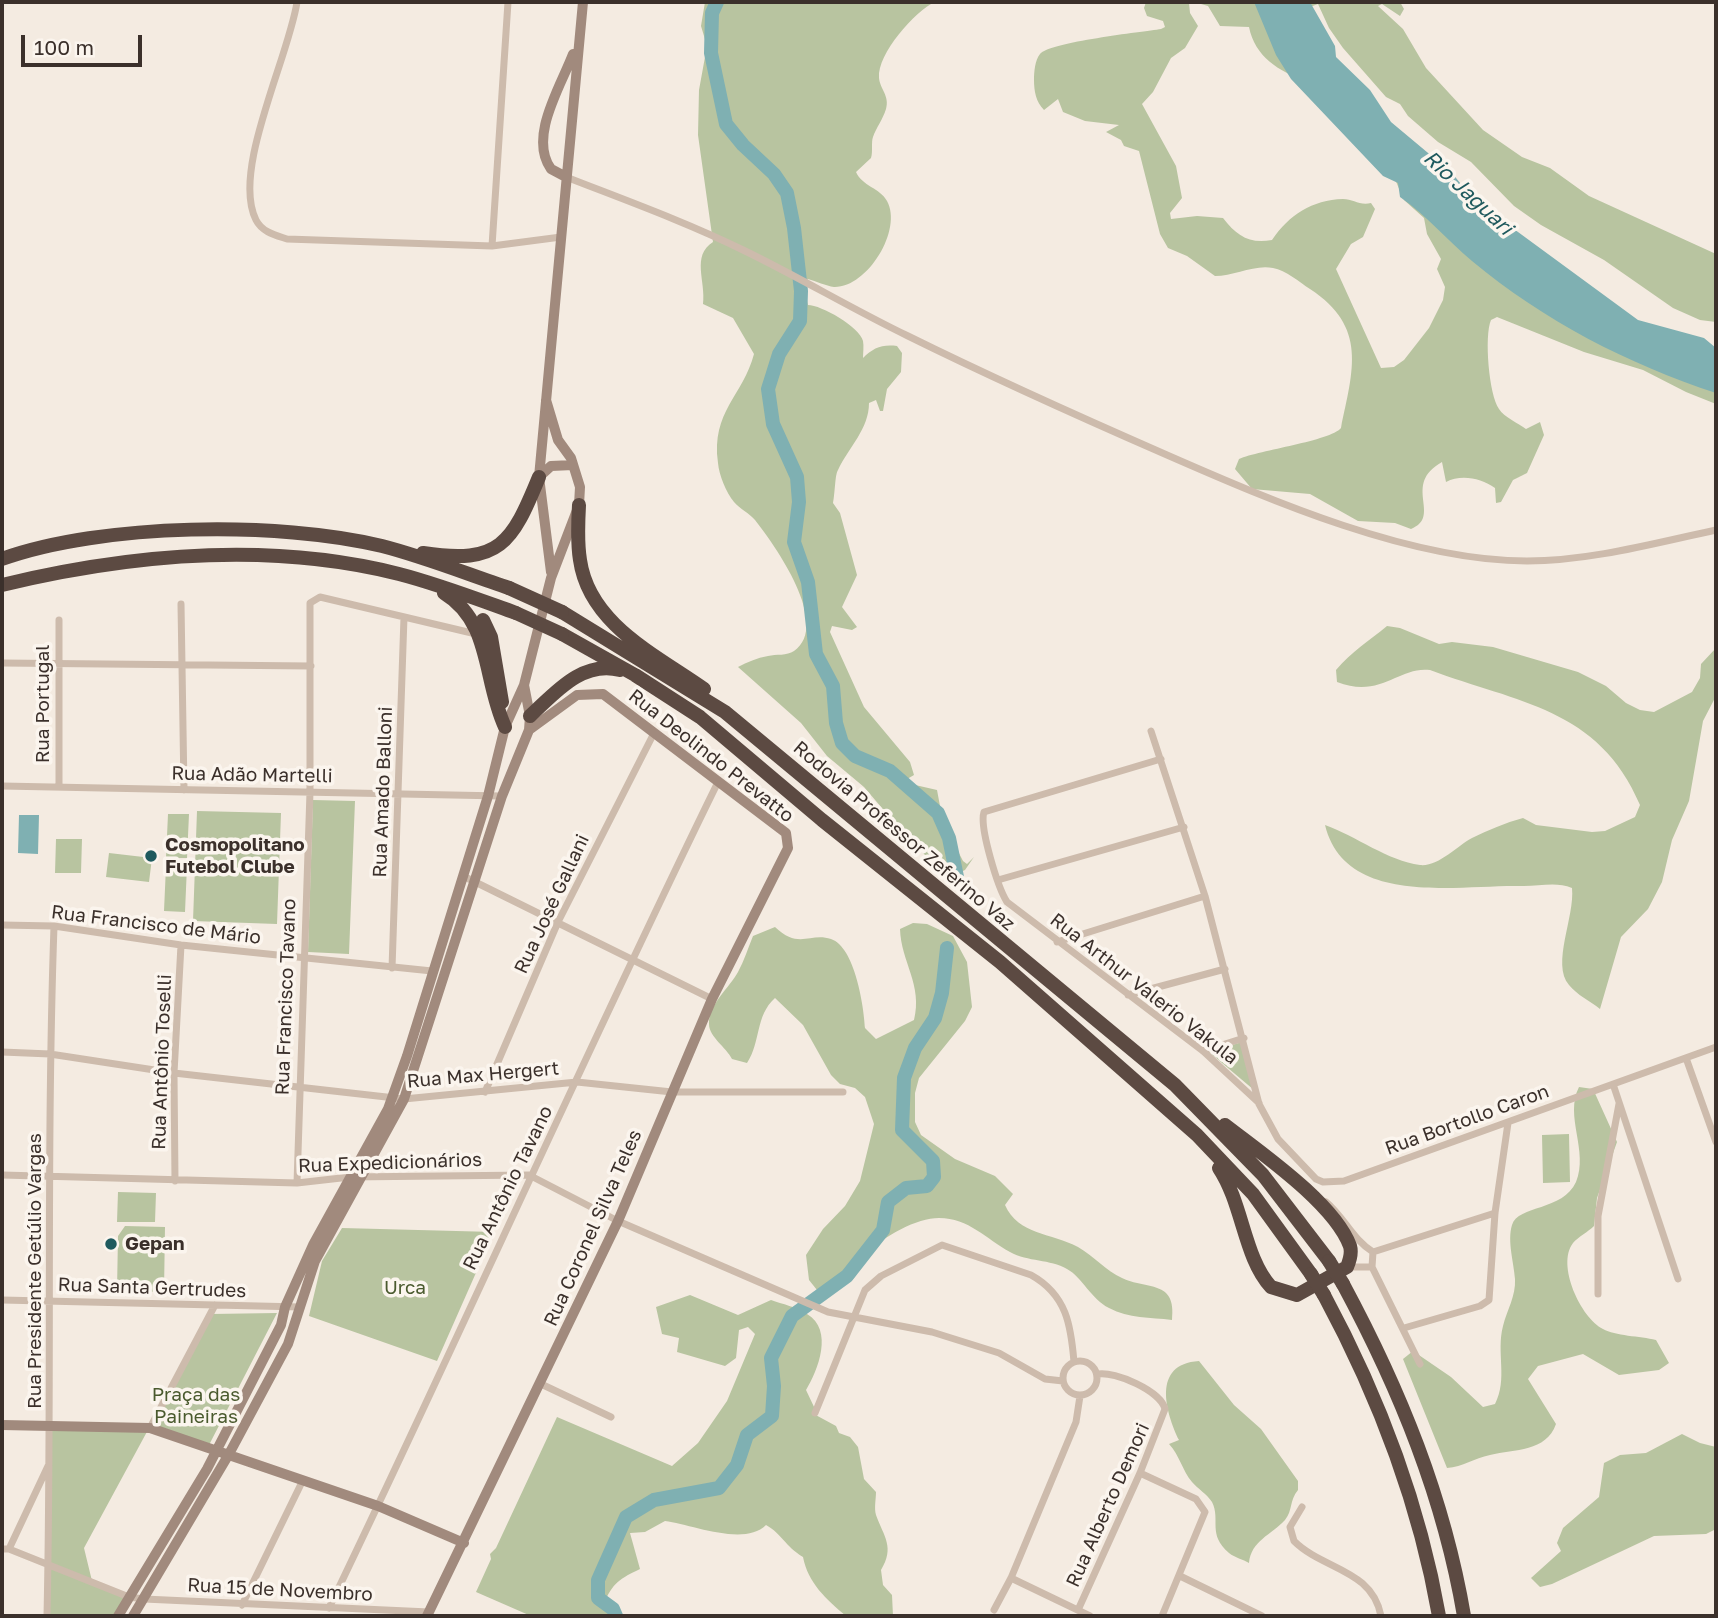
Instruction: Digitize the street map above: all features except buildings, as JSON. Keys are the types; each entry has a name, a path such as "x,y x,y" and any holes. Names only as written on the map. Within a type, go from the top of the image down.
{"highway":[{"path":"381,546 457,556 479,555 498,548 527,507 539,477"},
{"path":"579,505 580,560 594,599 623,633 715,696 725,712"},
{"name":"Rodovia Professor Zeferino Vaz","path":"2,559 61,545 190,529 285,532 381,546 509,588 562,612 725,712 1175,1085 1263,1175 1329,1261 1381,1356 1421,1452 1444,1527 1464,1616"},
{"name":"Rodovia Professor Zeferino Vaz","path":"2,585 71,568 134,559 214,553 304,559 365,567 422,580 516,613 562,634 635,675 699,717 821,820 1000,962 1197,1135 1252,1194 1324,1294 1374,1394 1405,1474 1439,1616"},
{"path":"422,580 463,607 480,635 495,705 506,726"},
{"path":"463,594 491,637 506,726"},
{"path":"528,728 584,671 612,668 635,675"},
{"path":"1175,1085 1292,1177 1336,1224 1349,1245 1347,1267 1297,1295 1271,1287 1252,1253 1244,1221 1226,1179 1197,1135"}],"street":[{"path":"297,2 251,163 250,200 256,222 268,233 286,239 492,246 561,237"},
{"path":"492,246 508,2"},
{"path":"551,578 551,550 539,477 583,2"},
{"path":"577,45 545,124 543,149 547,163 566,177 742,250 918,341 1244,489 1369,532 1416,546 1468,556 1527,561 1564,559 1716,530"},
{"path":"118,1616 217,1450 281,1325 285,1307 313,1245 391,1098 407,1056 488,796 506,726 524,685 551,578 579,505 580,487 573,465 558,440 546,400"},
{"path":"539,477 551,466 573,465"},
{"name":"Rua Francisco Tavano","path":"297,1183 298,1087 310,792 310,603 320,597 404,617"},
{"path":"181,604 184,790"},
{"path":"404,617 480,635"},
{"name":"Rua Amado Balloni","path":"392,968 404,617"},
{"name":"Rua Portugal","path":"59,620 59,787"},
{"path":"2,663 311,667"},
{"path":"133,1616 229,1454 293,1335 315,1261 404,1099 502,796 528,728 524,685"},
{"name":"Rua Deolindo Prevatto","path":"528,728 565,702 590,693 603,694 786,833 789,842 787,853"},
{"path":"506,726 510,738 528,728"},
{"path":"1151,731 1205,896 1259,1104"},
{"name":"Rua José Gallani","path":"485,1092 558,922 654,733"},
{"path":"1161,760 989,809 984,813 982,822 998,880 1184,827"},
{"name":"Rua Antônio Tavano","path":"329,1608 529,1175 577,1082 632,958 718,782"},
{"name":"Rua Adão Martelli","path":"2,786 502,796"},
{"name":"Rua Coronel Silva Teles","path":"428,1614 618,1220 712,999 787,853"},
{"path":"463,876 712,999"},
{"name":"Rua Arthur Valerio Vakula","path":"998,880 1007,902 1203,1051 1259,1104"},
{"path":"1057,942 1205,896"},
{"name":"Rua Francisco de Mário","path":"2,925 54,926 181,945 432,971"},
{"name":"Rua Presidente Getúlio Vargas","path":"47,1616 52,1176 50,1054 54,926"},
{"name":"Rua Antônio Toselli","path":"175,1181 174,1073 181,945"},
{"path":"1128,995 1225,969"},
{"path":"1203,1051 1244,1038"},
{"name":"Rua Bortollo Caron","path":"1259,1104 1278,1139 1316,1179 1323,1182 1344,1181 1716,1047"},
{"name":"Rua Max Hergert","path":"2,1052 50,1054 174,1073 404,1099 577,1082 672,1092 843,1092"},
{"path":"1686,1058 1716,1142"},
{"path":"1614,1084 1678,1279"},
{"path":"1598,1294 1598,1216 1619,1102"},
{"path":"1404,1328 1480,1306 1492,1294 1495,1213 1507,1123"},
{"name":"Rua Expedicionários","path":"2,1175 297,1183 350,1177 529,1175 618,1220 828,1312 851,1319 932,1332 999,1353 1045,1379 1063,1381"},
{"path":"1292,1177 1337,1211 1355,1236 1373,1252"},
{"path":"1373,1252 1495,1213"},
{"path":"816,1413 851,1319 871,1282 932,1248 950,1246 1031,1275 1042,1282 1069,1316 1074,1362 1064,1373 1063,1381 1071,1393 1080,1396 1094,1389 1097,1374 1088,1363 1074,1362"},
{"path":"1373,1252 1372,1267 1420,1364"},
{"path":"1347,1267 1372,1267"},
{"name":"Rua Santa Gertrudes","path":"2,1300 301,1307"},
{"path":"150,1428 215,1305"},
{"name":"Rua Alberto Demori","path":"1078,1610 1165,1414 1164,1404 1158,1396 1114,1373 1097,1374"},
{"path":"541,1384 611,1417"},
{"path":"994,1610 1011,1578 1076,1422 1080,1396"},
{"path":"2,1425 150,1428 378,1506 464,1543"},
{"path":"6,1549 49,1462"},
{"path":"1140,1473 1203,1505 1203,1521 1162,1616"},
{"path":"242,1605 303,1480"},
{"path":"1303,1507 1290,1527 1294,1541 1358,1578 1376,1597 1381,1616"},
{"name":"Rua 15 de Novembro","path":"6,1549 129,1597 428,1614"},
{"path":"1180,1576 1262,1616"},
{"path":"1011,1578 1090,1616"}],"green space":[{"path":"705,2 935,2 908,24 884,57 879,78 887,100 886,109 873,137 871,158 856,172 862,181 887,201 891,213 886,241 869,268 846,285 834,287 808,279 803,285 808,305 839,318 860,335 863,358 882,346 897,346 902,353 901,372 887,389 883,411 880,411 876,400 869,403 862,430 837,472 833,503 840,513 857,575 842,607 857,627 852,630 832,626 830,632 864,707 910,762 914,775 902,782 937,790 943,822 963,861 967,864 974,857 965,870 952,876 939,871 864,787 827,756 801,723 738,667 760,658 794,651 804,639 807,623 803,604 786,565 755,520 731,498 719,468 719,430 754,354 733,318 703,304 701,262 706,248 713,242 698,135 699,90 707,46 701,26"},
{"path":"1146,2 1194,2 1189,3 1190,13 1198,26 1185,48 1171,58 1153,92 1142,104 1176,166 1182,198 1170,213 1171,219 1197,216 1223,218 1233,230 1244,237 1264,241 1272,240 1286,223 1302,210 1321,202 1343,199 1363,204 1371,203 1375,209 1363,237 1351,244 1336,269 1381,368 1394,367 1404,360 1429,328 1443,300 1445,287 1437,269 1441,259 1427,234 1424,218 1404,200 1391,170 1716,378 1716,404 1643,370 1584,352 1497,317 1491,320 1488,339 1490,379 1495,402 1504,415 1526,429 1540,422 1544,435 1527,473 1513,480 1501,502 1496,503 1495,488 1484,482 1464,478 1446,482 1442,462 1430,471 1424,480 1424,516 1420,523 1411,529 1395,523 1358,521 1310,494 1252,489 1235,469 1239,459 1323,437 1341,428 1352,369 1352,351 1341,319 1310,289 1283,271 1266,267 1215,276 1187,256 1168,248 1160,234 1139,151 1124,146 1121,140 1106,132 1119,125 1085,121 1063,112 1058,99 1044,110 1035,92 1036,63 1040,54 1047,50 1060,45 1165,27 1163,21 1147,16 1144,8"},
{"path":"1194,2 1266,2 1305,81 1286,73 1262,55 1249,27 1220,26 1208,6"},
{"path":"1306,2 1400,2 1404,9 1400,16 1382,4 1378,6 1403,29 1426,68 1483,130 1522,157 1550,168 1589,196 1716,254 1716,322 1700,320 1673,308 1604,260 1541,225 1514,206 1471,162 1438,142 1408,116 1400,104 1386,97 1343,48 1329,28 1318,4 1310,7"},
{"path":"1387,626 1400,628 1439,644 1452,642 1493,647 1578,672 1606,686 1626,703 1640,710 1654,712 1692,692 1700,678 1701,664 1716,648 1716,696 1703,721 1689,801 1672,840 1662,882 1648,909 1621,937 1600,1009 1572,989 1564,976 1563,953 1572,888 1553,885 1435,888 1406,886 1379,880 1355,869 1336,851 1325,825 1396,859 1427,865 1478,835 1523,818 1536,825 1592,832 1605,831 1635,817 1640,805 1623,773 1602,748 1579,728 1524,702 1430,670 1419,670 1366,687 1337,682 1336,670"},
{"path":"313,800 355,801 349,954 308,952"},
{"path":"197,811 281,813 277,924 193,921"},
{"path":"168,814 189,814 187,858 166,858"},
{"path":"56,839 82,839 81,873 55,873"},
{"path":"109,853 152,858 149,882 106,877"},
{"path":"166,866 187,866 185,912 164,911"},
{"path":"913,923 927,924 953,936 967,962 972,1007 965,1021 919,1078 915,1093 915,1122 921,1135 955,1159 995,1176 1013,1194 1005,1205 1011,1215 1027,1228 1078,1247 1122,1278 1165,1292 1170,1298 1172,1320 1117,1312 1097,1299 1067,1269 1017,1255 968,1225 950,1219 921,1221 892,1234 869,1253 852,1280 844,1285 817,1290 809,1280 806,1255 823,1229 845,1206 860,1181 874,1124 865,1097 855,1088 840,1084 831,1075 803,1025 775,998 764,1013 747,1063 732,1059 712,1033 709,1024 712,1010 738,972 753,936 775,927 791,938 824,937 839,944 846,953 857,979 865,1028 876,1039 914,1020 916,996 900,929"},
{"path":"1242,1042 1254,1090 1209,1052"},
{"path":"1579,1087 1593,1089 1617,1142 1597,1198 1594,1226 1573,1243 1569,1253 1567,1264 1573,1290 1579,1303 1595,1323 1614,1333 1656,1340 1669,1363 1659,1370 1619,1375 1583,1354 1538,1366 1528,1379 1556,1424 1545,1440 1529,1448 1484,1456 1447,1468 1403,1359 1413,1351 1451,1377 1483,1407 1495,1404 1501,1385 1501,1336 1515,1285 1510,1245 1512,1225 1523,1214 1561,1198 1576,1182 1580,1158 1574,1110"},
{"path":"1569,1134 1570,1182 1543,1183 1542,1135"},
{"path":"118,1192 156,1193 155,1222 117,1222"},
{"path":"125,1226 165,1227 164,1292 117,1290 118,1236"},
{"name":"Urca","path":"342,1228 494,1232 437,1361 309,1316 322,1261"},
{"path":"690,1295 738,1315 771,1300 799,1309 815,1321 822,1340 819,1361 806,1390 815,1409 812,1413 836,1426 839,1433 850,1437 858,1447 864,1479 876,1492 875,1512 888,1548 881,1570 883,1585 892,1595 893,1616 846,1616 814,1583 803,1557 766,1525 745,1534 731,1534 665,1521 645,1532 630,1533 640,1569 622,1578 610,1591 604,1604 611,1616 531,1616 476,1592 491,1559 490,1554 496,1548 557,1417 672,1466 698,1443 727,1401 755,1334 748,1327 739,1330 736,1358 725,1366 677,1352 679,1338 662,1334 656,1307"},
{"name":"Praça das Paineiras","path":"277,1313 209,1445 153,1426 211,1314"},
{"path":"1199,1361 1234,1405 1261,1429 1298,1481 1298,1490 1285,1520 1258,1544 1249,1563 1231,1555 1222,1546 1216,1533 1212,1502 1194,1485 1169,1444 1179,1440 1167,1404 1168,1380 1174,1371 1184,1364"},
{"path":"50,1426 149,1428 84,1548 92,1581 129,1596 117,1616 48,1616"},
{"path":"1682,1434 1716,1447 1716,1529 1706,1534 1654,1536 1552,1584 1540,1587 1531,1578 1561,1551 1557,1543 1563,1528 1599,1497 1604,1463 1620,1455 1646,1453"}],"water":[{"name":"Rio Jaguari","path":"1254,2 1310,2 1335,46 1336,57 1370,90 1391,122 1452,173 1473,199 1638,320 1704,338 1716,348 1716,393 1651,369 1588,339 1528,303 1472,261 1400,197 1398,183 1383,176 1291,79 1276,55"},
{"path":"19,815 39,815 38,854 18,853"}],"waterway":[{"path":"717,2 712,13 711,53 726,124 743,145 774,174 787,193 794,228 801,291 800,321 779,354 768,389 773,424 797,477 799,502 794,542 808,582 816,654 833,686 836,723 842,743 855,756 890,771 938,813 949,838 957,877"},
{"path":"616,1616 613,1609 598,1598 598,1580 626,1517 654,1500 719,1488 737,1465 747,1435 772,1416 774,1386 771,1358 792,1316 847,1276 883,1230 888,1202 906,1188 927,1186 934,1177 933,1161 902,1130 904,1078 915,1048 935,1018 942,993 947,948"}],"place":[{"name":"Cosmopolitano Futebol Clube","path":"151,856"},
{"name":"Gepan","path":"111,1244"}]}
